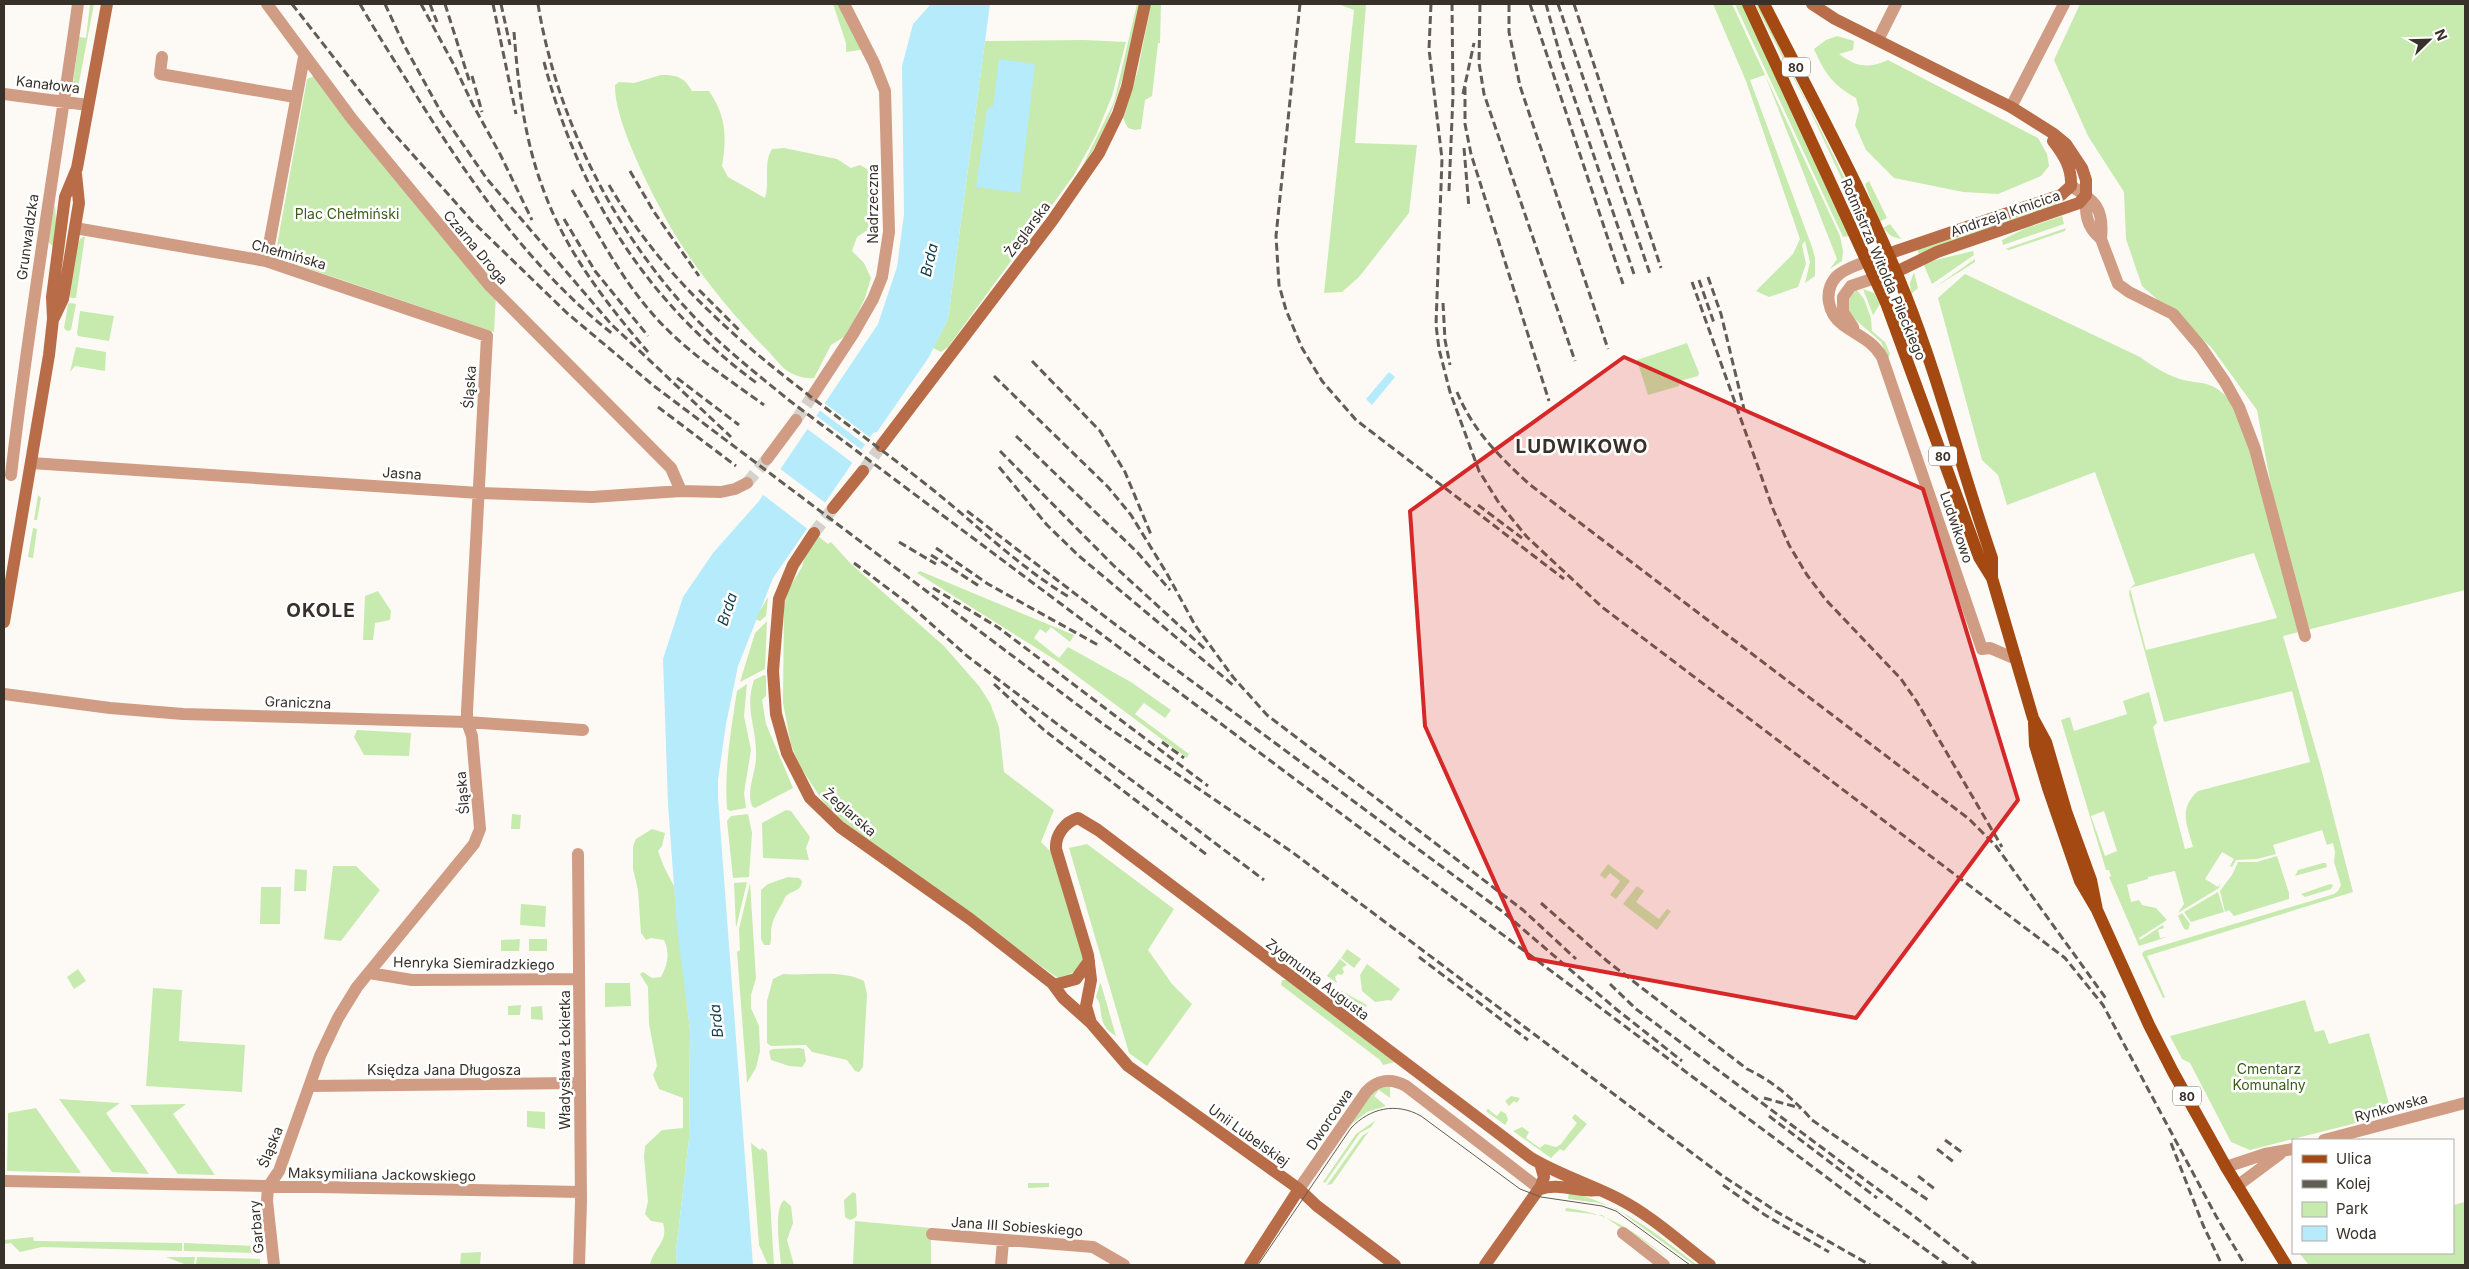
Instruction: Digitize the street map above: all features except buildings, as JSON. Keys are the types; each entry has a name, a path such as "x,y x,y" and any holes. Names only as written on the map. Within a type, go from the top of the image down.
{"main road":[{"name":"Rotmistrza Witolda Pileckiego","path":"1748,4 1875,278 1914,377 1979,557 1992,578 2033,718 2035,745 2056,816 2077,874 2097,910 2149,1025 2226,1167 2286,1265"},
{"name":"Rotmistrza Witolda Pileckiego","path":"1764,4 1896,272 1947,412 1992,558 1992,578"}],"street":[{"name":"Grunwaldzka","path":"7,475 78,4"},
{"path":"4,622 9,567 32,463 53,319 52,297 64,205 76,172 107,4"},
{"name":"Czarna Droga","path":"267,4 304,56 382,156 489,285 671,468 681,490"},
{"name":"Nadrzeczna","path":"813,395 853,334 873,299 882,277 889,232 885,90 874,63 844,4"},
{"name":"Żeglarska","path":"881,446 1052,221 1099,153 1122,101 1145,4"},
{"name":"Andrzeja Kmicica","path":"1812,4 1835,19 2012,107 2054,134 2075,156 2085,174 2086,195 2079,203 2069,208 1937,252 1896,272 1875,278"},
{"path":"1878,40 1896,4"},
{"path":"2012,107 2064,4"},
{"path":"266,261 304,56"},
{"path":"162,57 160,74 295,97"},
{"name":"Kanałowa","path":"4,94 88,105"},
{"name":"Andrzeja Kmicica","path":"1867,260 2060,195 2071,186 2070,171 2065,159 2039,124"},
{"path":"53,319 63,299 79,203 76,172"},
{"path":"2071,186 2086,195 2098,206 2101,214 2101,239 2118,284 2129,292 2173,314 2201,347 2225,382 2239,407 2255,449 2304,636"},
{"name":"Chełmińska","path":"75,228 266,261 488,336"},
{"name":"Ludwikowo","path":"1867,260 1836,277 1830,288 1828,296 1836,318 1874,346 1882,357 1982,648 1990,648 2016,659"},
{"name":"Ludwikowo","path":"1858,333 1845,317 1842,306 1843,297 1852,286 1875,278"},
{"name":"Śląska","path":"268,1187 279,1171 310,1086 338,1018 357,987 474,844 480,829 472,736 467,722 482,400 488,336"},
{"path":"767,459 796,420"},
{"name":"Jasna","path":"32,463 53,466 479,493 592,497 681,490 726,492 747,483"},
{"path":"833,508 863,470"},
{"path":"7,475 29,479"},
{"name":"Żeglarska","path":"814,533 793,565 781,592 774,662 776,714 787,753 802,785 810,798 840,827 970,918 1054,985 1079,1014 1091,1023"},
{"name":"Graniczna","path":"8,695 36,700 183,714 467,722 583,730"},
{"name":"Zygmunta Augusta","path":"1089,961 1056,849 1056,842 1062,829 1070,821 1078,818 1098,830 1298,983 1540,1163 1634,1208 1710,1265"},
{"name":"Władysława Łokietka","path":"578,854 579,1265"},
{"path":"1054,985 1072,981 1079,977 1089,961"},
{"path":"1089,961 1092,980 1086,1006 1091,1023"},
{"name":"Henryka Siemiradzkiego","path":"369,973 412,980 579,979"},
{"name":"Unii Lubelskiej","path":"1091,1023 1116,1054 1132,1069 1299,1190 1317,1206 1396,1265"},
{"name":"Dworcowa","path":"1250,1265 1366,1092 1377,1083 1389,1080 1406,1086 1540,1189"},
{"name":"Księdza Jana Długosza","path":"310,1086 578,1083"},
{"name":"Rynkowska","path":"2328,1139 2465,1103"},
{"path":"2226,1167 2265,1154 2287,1151"},
{"path":"2237,1186 2287,1151"},
{"path":"1485,1265 1540,1189 1544,1177 1540,1163"},
{"name":"Maksymiliana Jackowskiego","path":"4,1181 580,1192"},
{"name":"Zygmunta Augusta","path":"1540,1189 1552,1186 1585,1192 1598,1190"},
{"name":"Garbary","path":"268,1187 267,1201 274,1265"},
{"path":"1623,1233 1664,1265"},
{"name":"Jana III Sobieskiego","path":"932,1234 1093,1247 1124,1265"},
{"path":"1001,1265 1003,1240"}],"highlighted area":[{"path":"1624,357 1923,489 2018,800 1856,1018 1529,958 1425,726 1410,511"}],"green space":[{"path":"90,4 94,4 77,93 74,94 72,92 79,37 86,38"},
{"path":"833,4 845,4 867,49 846,52 846,43"},
{"path":"1137,4 1140,4 1119,90 1104,130 1081,169 1114,102"},
{"path":"1151,4 1161,4 1160,43 1158,43 1152,96 1145,100 1141,129 1135,130 1128,128 1123,118 1138,70"},
{"path":"1338,4 1366,5 1355,143 1417,145 1409,213 1359,277 1342,292 1324,293 1354,10"},
{"path":"1713,4 1732,4 1840,236 1843,251 1842,261 1830,269 1837,259 1765,75 1750,80 1815,258 1815,276 1805,283 1810,262 1805,241 1802,245 1806,264 1798,287 1769,297 1756,291 1793,254 1800,239 1746,81"},
{"path":"1735,4 1743,4 1850,236 1843,237"},
{"path":"1755,4 1758,4 1869,227 1865,229 1807,104"},
{"path":"2080,4 2465,4 2465,590 2283,636 2320,764 2353,892 2147,956 2165,997 2163,998 2142,954 2144,951 2334,894 2341,885 2334,862 2335,852 2333,843 2327,845 2322,830 2273,845 2276,854 2257,859 2236,860 2232,867 2230,866 2234,859 2222,852 2205,879 2218,887 2220,883 2219,888 2178,913 2184,904 2175,871 2148,877 2148,879 2127,885 2131,902 2139,900 2142,905 2156,908 2167,920 2139,938 2140,940 2163,925 2164,928 2158,930 2160,938 2167,937 2139,946 2109,877 2111,876 2109,870 2106,870 2061,720 2070,717 2074,731 2127,714 2123,701 2149,692 2157,723 2153,727 2185,849 2193,847 2186,811 2188,804 2198,791 2310,762 2292,691 2164,722 2129,594 2130,588 2135,584 2095,472 2007,505 1998,475 1982,460 1938,298 1965,274 2140,357 2169,375 2187,381 2208,384 2225,395 2234,408 2244,433 2275,539 2296,622 2257,410 2211,347 2142,286 2126,239 2124,192 2088,136 2054,60","holes":["2254,553 2277,618 2146,650 2130,588","2104,811 2117,851 2105,856 2091,816"]},
{"path":"1837,36 1854,41 1853,50 1839,54 1851,62 1862,65 1874,65 1888,60 2038,138 2047,154 2049,166 2041,176 1998,194 1963,192 1894,178 1866,150 1855,125 1859,109 1856,98 1830,78 1814,49 1826,40"},
{"path":"1084,40 1126,42 1112,96 1096,135 1074,175 948,347 941,352 933,348 948,319 985,41"},
{"path":"661,75 680,78 692,91 709,91 719,109 724,127 722,166 728,177 765,198 767,166 772,149 784,148 837,159 851,168 860,165 867,169 877,197 872,227 857,237 852,251 864,263 871,278 865,298 847,335 831,345 814,378 801,377 786,370 736,317 679,242 651,190 624,128 616,98 615,85 619,82 634,83"},
{"name":"Plac Chełmiński","path":"314,76 496,294 494,332 275,257 307,79"},
{"path":"1869,181 1887,218 1879,222 1865,184"},
{"path":"2056,201 2058,206 1919,255 1917,249 2008,220"},
{"path":"55,204 56,221 53,246 47,241"},
{"path":"2062,216 2064,224 2003,245 2002,240 2024,229"},
{"path":"1890,224 1901,239 1891,236 1883,228"},
{"path":"2066,228 2065,231 2009,250 2005,249"},
{"path":"85,236 76,298 71,298 69,296 77,244"},
{"path":"1973,251 1974,255 1932,284 1923,263"},
{"path":"1975,259 1975,262 1934,288"},
{"path":"1914,272 1918,288 1911,294 1910,283"},
{"path":"1863,289 1874,293 1880,304 1873,315"},
{"path":"1857,290 1864,299 1871,318 1872,331 1885,342 1890,354 1888,359 1881,342 1849,314 1848,300"},
{"path":"68,304 76,304 71,330 67,331 64,328"},
{"path":"80,311 114,316 109,341 78,336"},
{"path":"1687,343 1699,373 1698,376 1680,381 1679,386 1648,395 1637,360"},
{"path":"76,347 106,352 105,371 75,366 70,372"},
{"path":"38,495 41,498 37,520 34,520"},
{"path":"33,528 37,529 33,558 28,557"},
{"path":"818,536 828,544 831,542 851,564 944,646 979,686 990,703 999,727 1004,772 1054,810 1041,842 1053,854 1083,957 1077,969 1071,974 1058,978 844,823 826,806 801,768 791,745 783,703 784,606 788,590 802,567 806,551"},
{"path":"920,571 1074,635 1070,642 1051,627 1046,633 1040,629 1034,638 1059,658 1068,647 1131,682 1171,710 1165,718 1144,703 1135,714 1189,754 1187,758 1057,661 917,573"},
{"path":"378,591 391,611 390,620 375,623 373,640 363,640 365,596"},
{"path":"768,597 766,616 760,621 755,619"},
{"path":"767,621 765,669 740,682 755,633"},
{"path":"764,675 766,676 766,696 762,700 766,724 793,788 755,808 750,800 756,762 756,746 750,700 754,680"},
{"path":"747,684 744,716 751,750 744,793 746,808 730,811 727,809 726,794 730,735 737,691"},
{"path":"357,730 411,733 409,756 364,755 354,737"},
{"path":"786,810 791,811 810,837 806,848 809,860 763,858 762,823"},
{"path":"512,814 521,815 520,829 511,829"},
{"path":"748,814 752,833 749,877 733,878 727,821 731,816"},
{"path":"652,829 665,833 662,846 658,851 674,886 690,1030 689,1139 676,1251 677,1265 650,1265 664,1235 664,1230 663,1223 651,1221 645,1214 648,1201 644,1157 645,1146 662,1130 683,1128 683,1098 659,1089 653,1075 657,1066 649,1024 648,987 640,974 643,972 652,978 661,977 667,958 664,940 651,938 646,940 641,933 638,890 633,869 633,846 636,839"},
{"path":"1087,844 1174,909 1148,950 1172,984 1192,1004 1147,1066 1129,1053 1069,848"},
{"path":"2277,856 2289,893 2289,899 2234,916 2229,910 2225,912 2220,891 2232,875 2238,862 2257,862"},
{"path":"2326,863 2327,867 2295,876 2298,870"},
{"path":"1608,864 1630,881 1616,899 1610,895 1620,881 1610,873 1605,879 1600,875"},
{"path":"333,866 356,866 380,890 341,941 324,939"},
{"path":"295,869 307,870 306,891 294,891"},
{"path":"788,877 799,878 802,881 801,885 786,897 771,928 770,945 764,945 761,939 761,890 768,884"},
{"path":"747,882 736,928 734,883"},
{"path":"750,883 756,978 751,995 751,1008 759,1026 760,1051 756,1068 747,1083 737,952 740,950 739,929"},
{"path":"2330,884 2333,885 2331,889 2305,897 2301,894"},
{"path":"1637,886 1644,891 1636,902 1659,919 1667,909 1671,911 1657,930 1623,904"},
{"path":"261,887 281,887 280,924 260,924"},
{"path":"2218,892 2224,912 2191,922 2184,912"},
{"path":"521,904 546,906 545,927 520,925"},
{"path":"2182,913 2190,924 2188,930 2184,929 2178,916"},
{"path":"520,939 519,951 501,951 501,940"},
{"path":"529,939 547,939 547,951 529,951"},
{"path":"1347,949 1361,959 1354,968 1341,958"},
{"path":"1340,959 1347,965 1342,968 1344,972 1342,975 1338,974 1335,977 1337,983 1327,976"},
{"path":"1367,964 1400,989 1391,1001 1375,1002 1362,991 1360,975"},
{"path":"78,969 86,981 74,989 67,977"},
{"path":"783,974 835,974 855,977 864,981 867,994 863,1067 859,1072 855,1071 847,1060 812,1052 806,1045 771,1046 767,1043 767,1001 773,979"},
{"path":"1282,980 1286,980 1395,1062 1383,1065 1380,1060 1281,985"},
{"path":"605,983 630,983 631,1006 605,1007"},
{"path":"1100,983 1116,1036 1109,1032 1103,1021 1099,1001 1096,997"},
{"path":"153,988 182,990 179,1041 245,1045 242,1092 146,1086"},
{"path":"1336,988 1367,1005 1364,1009"},
{"name":"Cmentarz Komunalny","path":"2305,1000 2315,1032 2324,1030 2329,1044 2369,1033 2392,1114 2250,1150 2231,1142 2190,1063 2182,1059 2170,1036"},
{"path":"521,1005 520,1015 508,1015 508,1006"},
{"path":"542,1006 543,1020 531,1019 531,1007"},
{"path":"773,1049 804,1049 806,1061 802,1067 789,1066 771,1060 769,1051"},
{"path":"1390,1085 1390,1098 1379,1090 1374,1096 1386,1106 1367,1112 1348,1127 1374,1090"},
{"path":"1511,1096 1520,1098 1517,1103 1514,1101 1509,1106 1505,1101"},
{"path":"59,1099 120,1103 106,1113 149,1174 112,1172"},
{"path":"186,1104 173,1114 215,1175 178,1174 130,1105"},
{"path":"36,1108 81,1173 7,1171 8,1113"},
{"path":"1488,1109 1497,1116 1501,1111 1506,1114 1508,1120 1505,1125 1486,1111"},
{"path":"527,1111 545,1112 545,1129 527,1127"},
{"path":"1575,1114 1587,1124 1564,1151 1560,1149 1551,1158 1513,1131 1522,1127 1529,1132 1526,1138 1540,1148 1545,1144 1556,1147 1561,1144 1577,1123 1572,1118"},
{"path":"1376,1120 1371,1127 1360,1133 1325,1183 1323,1182 1356,1134"},
{"path":"1369,1131 1332,1184 1327,1185 1362,1136"},
{"path":"751,1143 760,1150 762,1148 767,1152 774,1265 768,1265 759,1245"},
{"path":"1028,1183 1049,1183 1049,1187 1028,1188"},
{"path":"853,1192 856,1194 857,1215 850,1220 845,1217 844,1200"},
{"path":"1569,1192 1611,1207 1599,1203 1568,1199"},
{"path":"784,1200 791,1206 793,1223 787,1240 794,1265 781,1265 778,1221 781,1205"},
{"path":"2465,1202 2465,1265 2309,1265 2300,1254 2454,1254 2454,1205"},
{"path":"1566,1208 1584,1211 1596,1214 1565,1211"},
{"path":"1621,1212 1638,1221 1697,1265 1694,1265"},
{"path":"1607,1219 1613,1221 1626,1228 1678,1265 1624,1227 1621,1228"},
{"path":"855,1221 931,1228 931,1265 853,1265"},
{"path":"33,1237 34,1241 182,1243 182,1251 42,1247 20,1252 11,1243 4,1244 4,1240"},
{"path":"184,1243 259,1246 259,1253 184,1251"},
{"path":"481,1252 480,1265 460,1265 461,1253"},
{"path":"166,1257 195,1257 194,1265 187,1265"},
{"path":"197,1257 260,1259 260,1265 196,1265"}],"water":[{"name":"Brda","path":"931,4 990,4 948,319 929,357 877,432 873,433 773,578 738,666 726,724 718,780 718,798 753,1265 677,1265 676,1251 689,1139 690,1030 677,928 668,804 663,659 683,597 713,553 759,501 878,324 897,267 904,214 902,66 913,24"},
{"path":"999,59 1035,64 1020,193 976,187 987,109 993,106"},
{"path":"1389,372 1395,377 1372,405 1366,399"}],"pier":[{"path":"823,402 872,439 867,446 818,409"},
{"path":"814,414 863,451 854,464 806,428"},
{"path":"779,468 827,504 809,530 762,494"}],"tunnel":[{"path":"796,420 813,395"},
{"path":"863,471 881,446"},
{"path":"747,483 767,459"},
{"path":"814,533 833,508"}],"tram line":[{"path":"1258,1265 1351,1128 1366,1116 1384,1109 1393,1108 1402,1109 1421,1116 1520,1189 1541,1197 1602,1206 1616,1211 1690,1265"}],"railway":[{"path":"292,4 388,127 473,222 567,313 654,386 1103,724 1292,852 1720,1174 1777,1212 1870,1265"},
{"path":"360,4 435,125 503,222 555,282 614,335"},
{"path":"385,4 404,45 442,114 487,179 611,324 731,437"},
{"path":"421,4 500,154 532,220"},
{"path":"430,4 437,22"},
{"path":"445,4 470,83"},
{"path":"493,4 516,114"},
{"path":"501,4 510,45"},
{"path":"538,4 547,48 559,91 575,133 594,174 616,214 668,288 698,321 731,352 790,401 1873,1212 1947,1265"},
{"path":"1300,4 1276,236 1279,285 1286,310 1302,348 1322,381 1356,420 1564,579"},
{"path":"1431,4 1429,49 1442,159 1436,325 1439,349 1450,392 1479,471 1499,503 1527,537 1602,607 2065,958 2103,1005 2216,1216 2245,1265"},
{"path":"1449,191 1453,95 1452,4"},
{"path":"1480,4 1479,63 1484,94 1575,361"},
{"path":"1509,4 1509,32 1520,86 1608,349"},
{"path":"1530,4 1623,284"},
{"path":"1546,4 1562,62 1635,277"},
{"path":"1558,4 1650,274"},
{"path":"1574,4 1661,268"},
{"path":"514,32 526,129 536,167 551,209 587,274 616,314 648,352"},
{"path":"1463,94 1474,43"},
{"path":"544,62 559,111 577,157 598,201 623,243 651,282 683,318 718,352 758,384"},
{"path":"472,76 482,112"},
{"path":"1465,87 1465,124 1471,154 1549,401"},
{"path":"1464,148 1469,208"},
{"path":"630,171 654,212 699,276"},
{"path":"609,185 640,232 674,275 751,349 923,482 1012,557 1069,597"},
{"path":"572,190 618,267 662,325 719,373 764,405"},
{"path":"564,219 595,271 648,336"},
{"path":"1708,277 1721,314 1744,409"},
{"path":"1699,280 1714,323"},
{"path":"1692,282 1773,509 1789,545 1807,575 1826,600 1901,679 1917,702 2002,847"},
{"path":"699,290 741,332"},
{"path":"1443,303 1445,340 1450,365"},
{"path":"1032,361 1100,431 1125,472 1152,537"},
{"path":"994,376 1108,487 1131,515 1166,572 1195,625 1233,677 1267,715 1523,910 1576,959"},
{"path":"677,378 739,425"},
{"path":"1457,392 1463,406 1479,431 1497,453 1529,484 1969,819 1996,846 2107,1000"},
{"path":"658,407 736,466"},
{"path":"1016,436 1137,552 1170,590"},
{"path":"1000,451 1113,565 1207,651"},
{"path":"999,467 1047,525 1079,556 1233,685"},
{"path":"1478,505 1522,538"},
{"path":"967,511 1116,625 1503,912 1616,1009 1682,1061"},
{"path":"899,542 936,564"},
{"path":"936,548 988,584 1098,645"},
{"path":"931,555 979,586"},
{"path":"854,563 910,605 967,656 1264,880"},
{"path":"933,588 999,628 1208,786"},
{"path":"994,684 1044,730 1207,855"},
{"path":"1162,742 1184,758"},
{"path":"1541,903 1607,961 1747,1069 1782,1091 1812,1120 1928,1200"},
{"path":"1419,957 1528,1040"},
{"path":"1610,984 1636,1009 1915,1217 1976,1265"},
{"path":"1764,1098 1800,1108"},
{"path":"1769,1116 1877,1198"},
{"path":"1945,1140 1963,1153"},
{"path":"2171,1143 2203,1225 2222,1265"},
{"path":"1937,1149 1955,1163"},
{"path":"1918,1176 1936,1190"},
{"path":"1723,1185 1765,1215 1829,1252"}],"district":[{"name":"LUDWIKOWO","path":"1582,446"},
{"name":"OKOLE","path":"321,610"}]}
